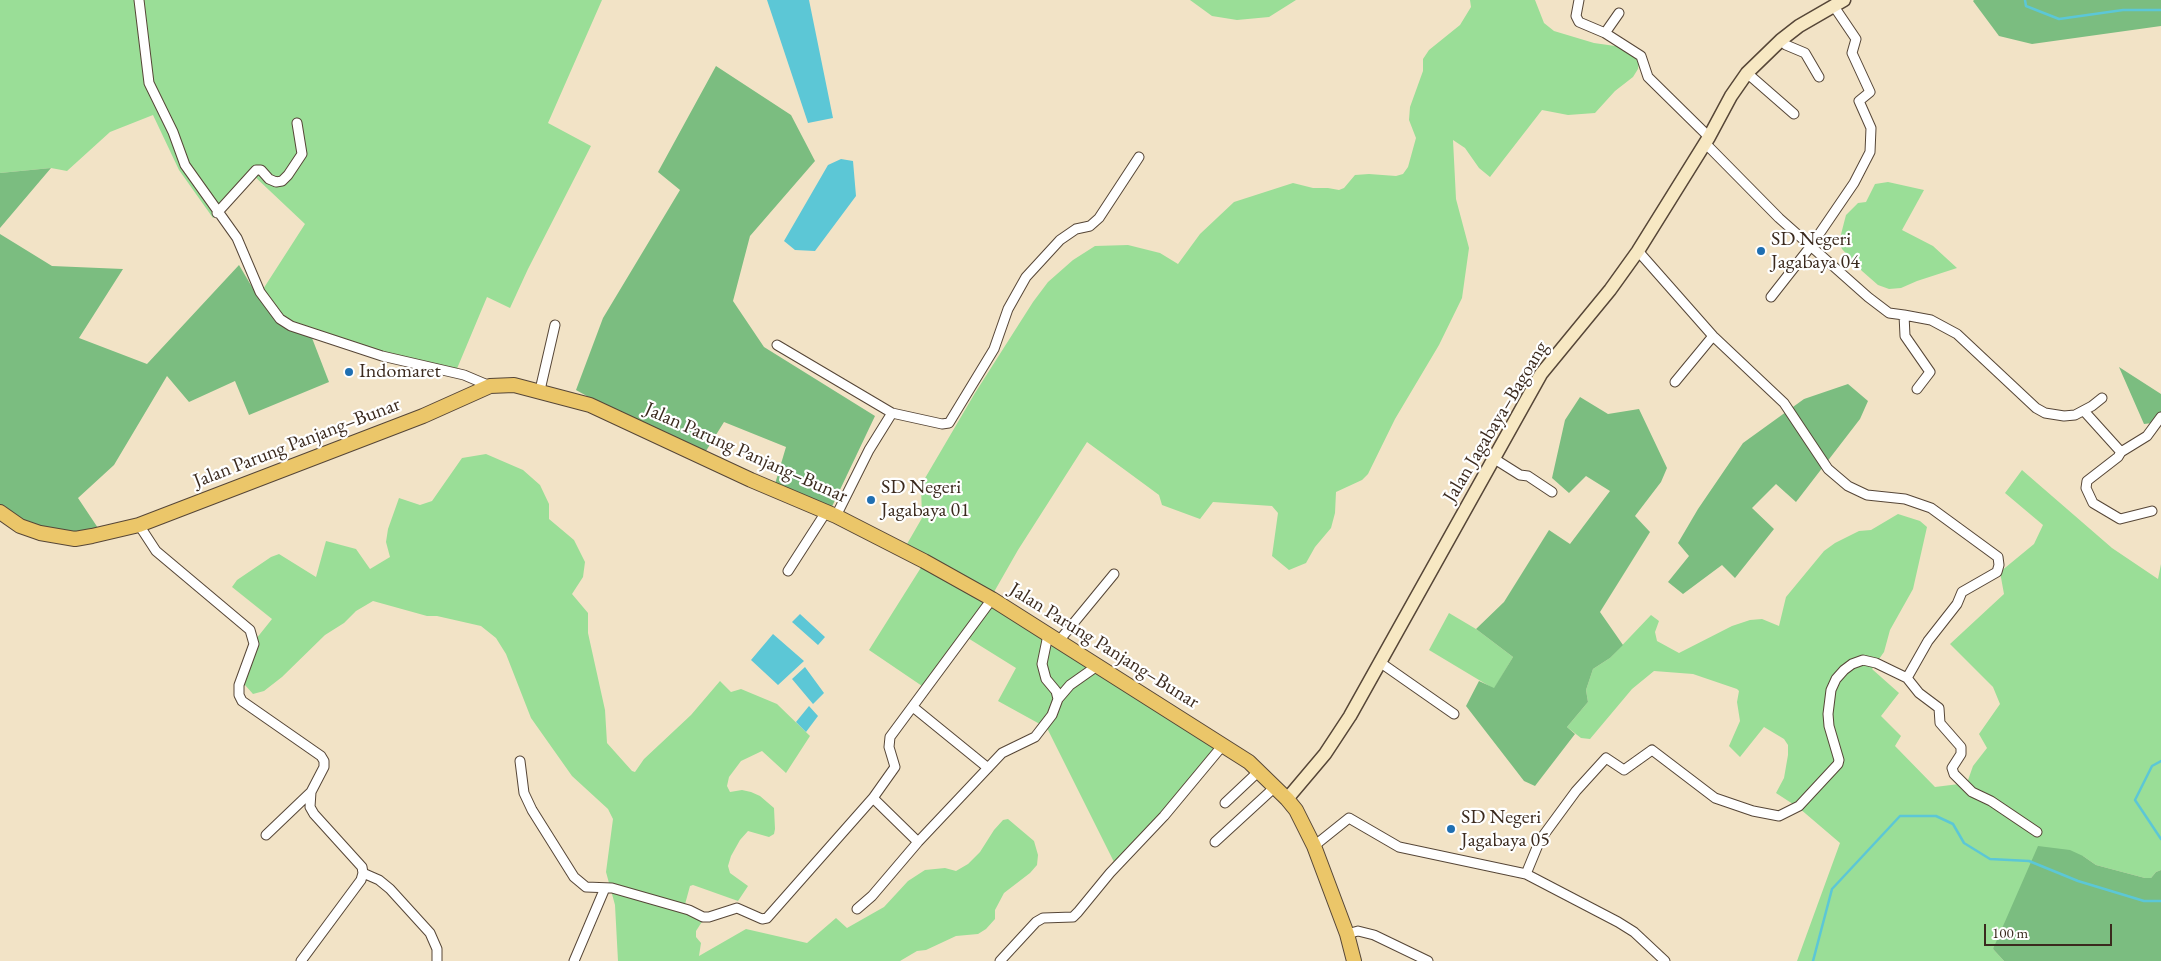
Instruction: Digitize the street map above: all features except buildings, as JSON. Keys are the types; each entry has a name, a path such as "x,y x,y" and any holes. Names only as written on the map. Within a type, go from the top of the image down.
{"main road":[{"name":"Jalan Parung Panjang–Bunar","path":"0,512 20,526 58,537 75,539 139,525 424,416 490,386 514,385 540,390 606,411 751,480 831,514 924,561 992,599 1223,745 1259,771 1296,810 1314,846 1347,934 1354,961"}],"street":[{"path":"139,0 149,83 173,132 185,165 236,238 260,292 280,319 292,326 382,356 464,375 490,386"},
{"path":"1579,0 1576,16 1579,22 1605,33 1642,56 1648,77 1779,218 1868,297 1890,313 1931,320 1957,334 2036,408 2045,413 2064,416 2084,411 2102,398"},
{"path":"1771,297 1810,246 1854,183 1870,152 1871,128 1859,101 1870,92 1852,52 1856,39 1839,3"},
{"name":"Jalan Jagabaya–Bagoang","path":"1287,799 1325,754 1380,663 1493,458 1551,360 1610,290 1638,251 1707,140 1731,96 1747,73 1781,40 1799,26 1839,3"},
{"path":"1605,33 1619,13"},
{"path":"1781,40 1786,45 1805,53 1819,77"},
{"path":"1747,73 1794,114"},
{"path":"217,212 256,170 261,170 269,179 276,182 282,181 288,175 302,154 297,123"},
{"path":"777,344 892,413 942,424 949,423 953,420 994,349 1008,309 1026,277 1060,240 1076,229 1090,226 1099,218 1139,157"},
{"path":"1638,251 1713,336 1784,403 1828,469 1848,486 1866,495 1905,499 1931,508 1998,557 2000,565 1997,572 1962,592 1957,604 1928,641 1907,678"},
{"path":"1904,315 1904,336 1930,372 1916,389"},
{"path":"540,390 555,325"},
{"path":"1675,382 1713,336"},
{"path":"2084,411 2121,452"},
{"path":"788,571 831,514 892,413"},
{"path":"2152,511 2120,519 2093,502 2086,488 2086,481 2121,452 2147,436 2161,417"},
{"path":"1493,458 1520,475 1528,476 1552,492"},
{"path":"139,525 156,551 250,630 254,644 241,675 239,695 242,701 321,756 324,767 311,792 309,801 314,814 362,867 364,873 362,880 301,961"},
{"path":"1058,699 1056,691 1046,679 1042,664 1053,638 1114,574"},
{"path":"520,761 524,793 551,843 580,883 593,889 605,888 689,910 703,917 709,918 738,908 762,919 767,918 873,798 895,768 889,747 890,737 992,599"},
{"path":"1526,874 1540,840 1576,791 1606,758 1624,770 1652,750 1715,798 1753,811 1780,816 1799,806 1838,764 1839,760 1829,726 1828,714 1831,690 1844,670 1852,664 1863,660 1876,662 1907,678 1919,694 1939,708 1940,723 1961,747 1961,754 1952,768 1954,774 1972,792 1990,801 2037,832"},
{"path":"1380,663 1454,714"},
{"path":"857,909 872,896 918,842 988,768 1006,750 1035,737 1052,715 1058,699 1070,685 1097,666"},
{"path":"913,707 988,768"},
{"path":"1000,961 1036,922 1043,918 1072,917 1078,912 1110,873 1164,816 1223,745"},
{"path":"1225,803 1259,771"},
{"path":"1215,842 1275,787"},
{"path":"266,835 311,792"},
{"path":"873,798 918,842"},
{"path":"1314,846 1349,818 1399,847 1526,874 1634,932 1665,961"},
{"path":"364,873 379,880 390,889 430,933 437,949 437,961"},
{"path":"574,961 605,888"},
{"path":"1347,934 1358,931 1374,936 1428,961"}],"green space":[{"path":"0,0 602,0 548,123 591,146 510,308 487,297 456,371 312,338 258,297 305,224 252,174 213,218 179,170 153,115 110,132 67,171 51,168 0,173"},
{"path":"1190,0 1296,0 1269,17 1237,20 1212,16"},
{"path":"1470,0 1535,0 1544,23 1554,31 1594,43 1629,48 1640,57 1638,69 1633,77 1615,91 1595,113 1568,115 1542,110 1490,177 1479,168 1465,148 1453,140 1456,199 1469,248 1462,298 1439,345 1395,419 1368,474 1362,480 1336,492 1335,513 1331,528 1315,547 1306,563 1289,570 1272,556 1278,513 1272,506 1213,502 1200,519 1162,505 1159,495 1087,442 1018,550 990,599 1221,742 1129,853 1114,862 1047,728 998,701 1016,668 963,635 925,688 869,650 927,558 907,544 922,518 921,485 975,393 1033,302 1048,282 1073,260 1095,246 1128,245 1160,253 1178,264 1200,234 1234,202 1293,183 1313,188 1339,190 1344,188 1355,175 1396,176 1403,174 1408,167 1416,138 1409,120 1410,107 1423,71 1423,59 1429,50 1460,25 1471,7"},
{"path":"1974,0 2161,0 2161,26 2032,44 1999,36"},
{"path":"716,66 791,115 815,161 750,236 733,301 764,347 875,416 828,515 772,494 786,447 724,422 701,459 576,390 603,318 680,190 658,172"},
{"path":"51,168 0,228 0,173"},
{"path":"1888,182 1924,190 1902,230 1933,246 1957,268 1901,288 1889,289 1878,285 1842,249 1839,242 1846,215 1858,203 1866,202 1875,184"},
{"path":"0,234 52,266 123,269 79,338 147,364 239,265 258,297 312,338 329,382 249,415 235,381 189,402 167,376 114,465 78,498 102,534 57,541 0,517"},
{"path":"2119,367 2161,394 2161,422 2144,424"},
{"path":"1848,384 1868,401 1860,419 1796,502 1776,484 1752,508 1774,529 1735,578 1722,565 1683,594 1668,582 1689,556 1678,543 1698,509 1743,443 1804,399"},
{"path":"1580,397 1608,414 1639,409 1667,468 1661,482 1635,516 1650,532 1600,612 1623,645 1610,658 1593,669 1586,690 1588,702 1567,727 1575,734 1535,786 1524,781 1466,706 1479,681 1494,688 1513,657 1476,629 1504,602 1549,530 1570,544 1610,491 1586,476 1569,493 1552,478 1565,420"},
{"path":"486,454 523,470 540,485 549,504 549,519 574,540 585,562 583,577 572,594 588,613 588,633 605,710 607,743 632,771 635,772 644,759 691,715 720,681 731,692 741,689 777,704 810,736 786,773 762,751 741,761 729,777 727,786 730,792 742,790 751,792 760,796 774,808 775,829 774,834 769,837 748,831 740,840 731,856 728,866 730,873 748,886 738,901 693,885 690,886 684,908 705,917 696,931 696,937 701,943 699,956 746,929 807,943 836,918 847,928 884,907 908,881 925,870 945,868 956,871 968,864 980,852 994,830 1003,820 1008,819 1034,841 1038,855 1037,865 1030,873 1004,893 995,910 995,919 986,929 978,934 956,936 926,950 917,951 900,961 618,961 615,905 606,872 613,819 608,809 572,776 531,718 506,654 496,638 481,626 437,616 427,616 373,601 356,611 344,623 325,635 282,677 264,691 253,694 245,685 245,677 256,639 272,619 232,587 237,580 271,557 279,554 316,577 326,541 356,549 370,569 390,557 386,542 388,529 399,498 420,505 432,501 462,458"},
{"path":"2022,470 2112,548 2158,579 2161,564 2161,870 2156,872 2151,878 2145,878 2096,865 2083,856 1993,949 2004,961 1797,961 1840,843 1799,808 1776,793 1784,778 1788,755 1788,745 1784,739 1764,727 1740,757 1729,746 1740,721 1737,702 1739,691 1737,689 1693,674 1654,671 1632,689 1590,739 1581,738 1567,727 1588,702 1586,690 1593,669 1610,658 1651,615 1659,621 1655,632 1657,641 1679,653 1732,626 1750,620 1762,619 1779,626 1786,597 1824,551 1859,531 1871,530 1898,514 1920,521 1927,527 1913,589 1890,630 1884,652 1872,669 1899,693 1881,716 1901,736 1895,746 1935,787 1967,783 1973,766 1987,748 1979,734 2000,704 1993,687 1950,644 2004,594 2000,572 2034,544 2043,525 2005,493"},
{"path":"1449,613 1476,629 1513,657 1494,689 1429,650"},
{"path":"2038,846 2070,850 2096,865 2145,878 2151,878 2156,872 2161,870 2161,961 2004,961 1993,949"}],"water":[{"path":"767,0 809,0 833,118 808,123"},
{"path":"841,159 853,161 856,196 815,251 795,250 784,241 828,165"},
{"path":"800,614 825,637 818,645 792,622"},
{"path":"773,634 804,661 778,685 751,660"},
{"path":"805,667 824,693 813,704 792,679"},
{"path":"809,706 818,716 806,732 796,722"}],"waterway":[{"path":"2025,0 2026,6 2059,19 2123,10 2161,10"},
{"path":"2161,761 2152,766 2135,800 2161,839"},
{"path":"1813,961 1832,889 1900,816 1936,816 1953,824 1964,843 1990,859 2029,861 2078,881 2144,901 2161,901"}],"place":[{"name":"SD Negeri Jagabaya 04","path":"1761,251"},
{"name":"Indomaret","path":"349,372"},
{"name":"SD Negeri Jagabaya 01","path":"871,500"},
{"name":"SD Negeri Jagabaya 05","path":"1451,829"}]}
